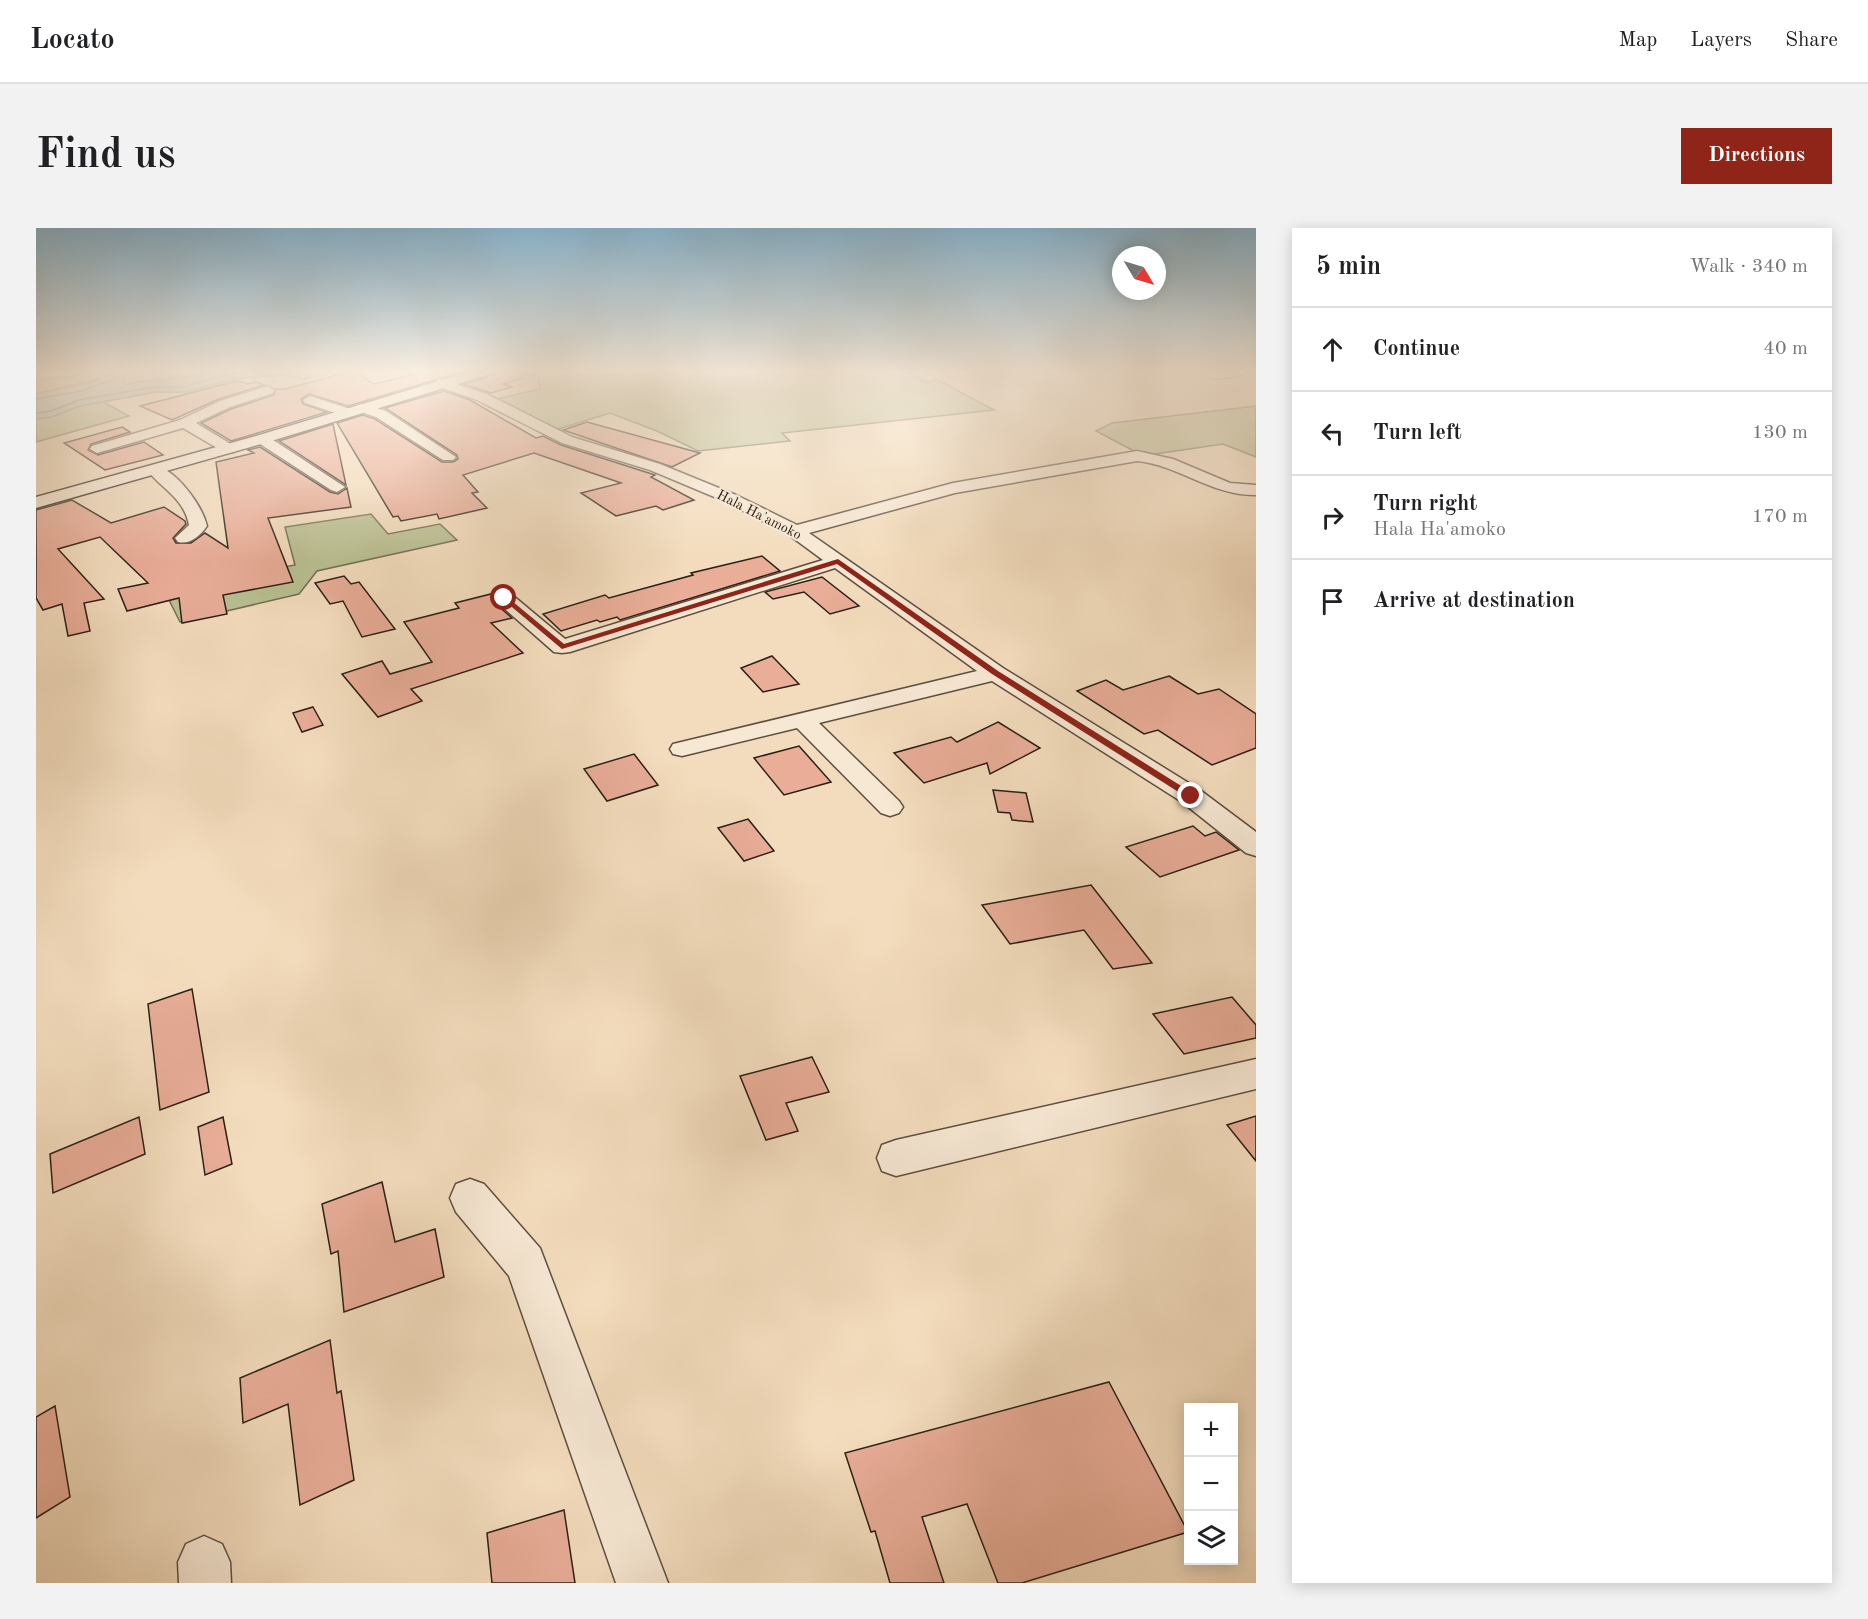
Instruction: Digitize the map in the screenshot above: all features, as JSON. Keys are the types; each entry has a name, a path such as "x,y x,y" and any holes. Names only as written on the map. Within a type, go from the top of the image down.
{"main road":[{"path":"36,503 275,435"}],"street":[{"path":"97,448 142,435"},
{"path":"206,435 229,449"},
{"path":"414,435 448,457"},
{"name":"Hala Ha'amoko","path":"558,435 655,467 708,489 795,531 995,673 1191,796 1256,846"},
{"path":"262,439 337,487"},
{"path":"795,531 953,488 1137,456 1155,458 1227,488 1241,491 1256,490"},
{"path":"155,470 177,489 197,513 198,526 184,538"},
{"path":"504,598 562,647 838,561"},
{"path":"682,749 995,673"},
{"path":"801,719 890,807"},
{"path":"896,1158 1256,1074"},
{"path":"470,1198 525,1263 642,1583"}],"green space":[{"path":"36,435 60,435 36,442"},
{"path":"666,435 784,435 790,441 698,451"},
{"path":"1104,435 1256,435 1256,457 1223,444 1155,454 1132,450"},
{"path":"371,514 388,534 440,524 457,540 317,571 299,594 180,622 164,590 295,565 285,527"}],"building":[{"path":"92,435 119,435 91,444 88,450 98,455 144,442 163,455 105,470 64,443"},
{"path":"221,435 250,435 231,441"},
{"path":"297,435 335,435 346,485 279,441"},
{"path":"344,435 400,435 442,462 453,462 458,459 457,455 427,435 531,435 536,438 543,436 561,445 655,475 651,477 694,500 663,510 656,506 616,516 581,493 621,483 534,453 463,475 478,492 472,493 487,508 439,519 437,514 401,521 398,516 393,517"},
{"path":"578,435 635,435 700,453 672,467"},
{"path":"260,447 330,492 338,494 347,488 351,507 268,518 293,582 223,595 227,614 182,623 179,598 127,611 118,589 148,583 100,537 58,549 104,599 84,603 90,631 68,636 62,604 43,610 36,598 36,510 72,500 111,523 164,507 186,524 173,538 176,543 191,543 205,533 228,548 216,462 254,453 248,450"},
{"path":"762,556 780,571 620,620 617,617 600,622 597,620 561,631 543,614 605,595 609,598 693,575 691,573"},
{"path":"344,576 351,584 359,582 395,629 362,637 343,601 330,604 315,583"},
{"path":"822,577 859,606 830,614 804,592 773,599 765,592"},
{"path":"491,594 495,603 512,618 491,623 523,653 411,689 422,701 378,717 342,674 382,661 390,674 432,662 404,622 459,608 455,603"},
{"path":"772,656 799,684 763,692 741,668"},
{"path":"1169,676 1198,694 1219,689 1256,714 1256,748 1212,765 1158,730 1144,734 1077,691 1106,680 1123,690"},
{"path":"313,707 323,725 302,732 293,713"},
{"path":"998,722 1040,748 990,774 987,763 924,783 894,753 951,737 957,742"},
{"path":"799,746 831,782 784,795 754,758"},
{"path":"634,754 658,785 607,801 584,769"},
{"path":"993,790 1026,793 1033,822 1012,820 1010,813 998,812"},
{"path":"748,819 774,851 744,861 718,828"},
{"path":"1193,826 1205,836 1216,832 1239,850 1160,877 1126,847"},
{"path":"1091,885 1152,963 1113,969 1084,930 1010,944 982,905"},
{"path":"192,989 209,1092 160,1110 148,1004"},
{"path":"1232,997 1256,1025 1256,1038 1184,1054 1153,1014"},
{"path":"812,1057 829,1092 786,1103 798,1131 766,1140 740,1076"},
{"path":"1256,1116 1256,1161 1227,1125"},
{"path":"139,1117 145,1154 53,1193 50,1154"},
{"path":"223,1117 232,1164 205,1175 198,1127"},
{"path":"382,1182 395,1242 435,1229 444,1277 344,1312 338,1251 331,1254 322,1204"},
{"path":"330,1340 337,1393 341,1391 354,1480 300,1505 288,1404 243,1423 240,1378"},
{"path":"1109,1382 1184,1524 1184,1533 1022,1583 998,1583 967,1504 922,1517 944,1583 890,1583 875,1531 871,1532 845,1453"},
{"path":"55,1406 70,1497 36,1518 36,1417"},
{"path":"564,1510 575,1583 492,1583 487,1533"}],"route":[{"path":"504,598 562,647 838,561 995,673 1191,796"}]}
